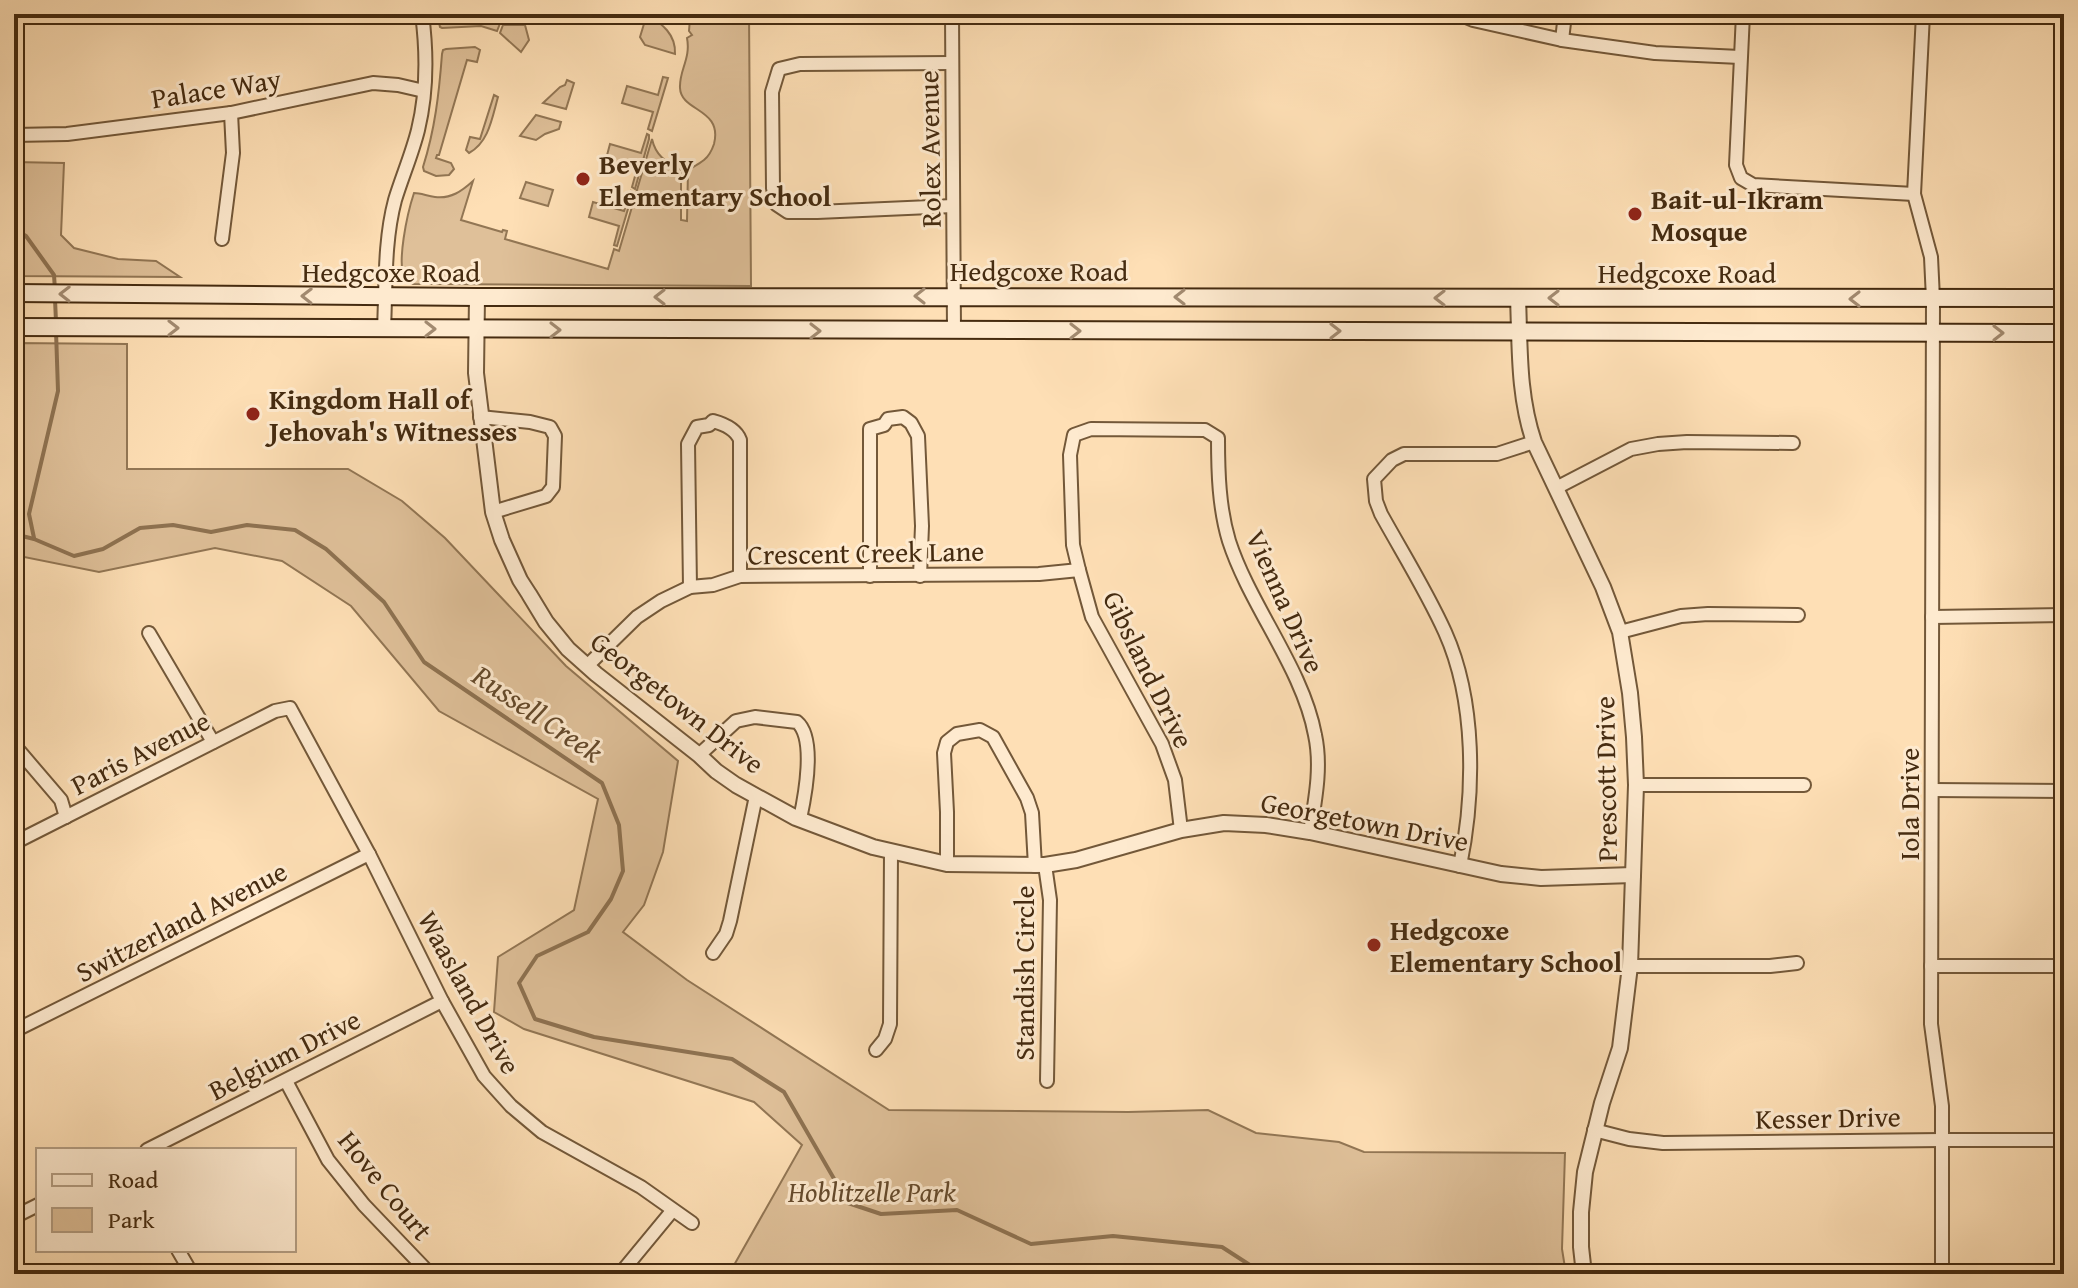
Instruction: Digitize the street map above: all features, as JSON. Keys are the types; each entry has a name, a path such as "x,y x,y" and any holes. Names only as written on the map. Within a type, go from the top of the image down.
{"main road":[{"name":"Hedgcoxe Road","path":"14,293 385,297 2064,298"},
{"name":"Hedgcoxe Road","path":"14,327 2064,333"}],"street":[{"path":"384,329 390,231 395,201 419,129 424,91 426,41 422,14"},
{"name":"Rolex Avenue","path":"952,14 954,331"},
{"path":"1459,14 1562,40 1655,53 1740,57"},
{"path":"1562,40 1565,14"},
{"path":"1743,14 1736,165 1737,172 1746,183 1914,194"},
{"name":"Iola Drive","path":"1923,14 1914,194 1931,257 1933,299 1931,1024 1942,1106 1942,1274"},
{"path":"952,63 800,64 779,69 772,92 773,188 776,204 788,212 953,206"},
{"name":"Palace Way","path":"14,135 67,134 231,113 373,83 424,91"},
{"path":"222,239 233,153 231,113"},
{"name":"Georgetown Drive","path":"477,297 476,373 493,512 520,580 546,622 587,666 716,771 800,819 873,847 947,864 1040,866 1076,860 1181,830 1224,823 1310,832 1501,874 1541,878 1633,875"},
{"name":"Prescott Drive","path":"1518,298 1521,387 1526,419 1603,587 1620,632 1630,693 1636,785 1630,966 1620,1048 1594,1130 1585,1172 1581,1212 1584,1274"},
{"path":"480,417 535,423 550,427 555,436 553,487 546,496 493,512"},
{"path":"870,576 870,429 884,425 888,419 895,417 903,417 911,423 918,436 922,526 920,576"},
{"path":"690,587 688,444 697,427 713,421 738,434 740,440 740,576"},
{"name":"Vienna Drive","path":"1074,435 1091,429 1205,430 1218,438 1224,518 1230,541 1239,566 1297,683 1316,737 1318,772 1310,832"},
{"name":"Gibsland Drive","path":"1074,435 1070,455 1073,545 1079,570 1092,617 1162,744 1175,780 1181,830"},
{"path":"1460,866 1468,820 1470,750 1458,668 1445,631 1381,514 1374,479 1392,460 1404,454 1497,454 1534,442"},
{"path":"1556,488 1631,449 1687,442 1793,443"},
{"name":"Crescent Creek Lane","path":"587,666 637,617 661,601 690,587 713,585 740,576 1039,574 1079,570"},
{"path":"1620,632 1681,616 1798,615"},
{"path":"1932,617 2064,615"},
{"path":"149,633 213,742"},
{"name":"Paris Avenue","path":"14,843 275,711 290,708"},
{"name":"Waasland Drive","path":"290,708 484,1076 511,1106 542,1132 641,1187 692,1223"},
{"path":"699,755 736,721 755,717 797,722 803,727 807,743 805,795 800,819"},
{"name":"Standish Circle","path":"947,864 944,753 947,742 957,734 980,730 993,737 1027,798 1050,900 1047,1081"},
{"path":"14,745 61,800 66,817"},
{"path":"1636,785 1804,785"},
{"path":"1932,790 2064,791"},
{"path":"713,953 726,934 730,921 756,796"},
{"path":"876,1050 885,1039 890,1024 891,852"},
{"name":"Switzerland Avenue","path":"14,1031 369,854"},
{"path":"1630,966 1770,966 1797,963"},
{"path":"1931,966 2064,966"},
{"name":"Belgium Drive","path":"151,1148 442,1001"},
{"name":"Hove Court","path":"286,1081 328,1160 364,1205 430,1274"},
{"name":"Kesser Drive","path":"1594,1130 1663,1143 2064,1140"},
{"path":"14,1217 36,1206"},
{"path":"620,1274 672,1211"},
{"path":"179,1252 192,1274"}],"green space":[{"path":"437,14 489,14 501,21 497,31 481,26 442,28"},
{"path":"647,14 671,35 675,54 645,45 640,37"},
{"path":"670,14 749,14 751,286 406,282 402,252 414,193 446,197 473,181 461,220 507,231 505,239 608,269 614,249 619,251 652,139 659,155 681,170 681,220 687,221 688,170 709,155 715,132 713,123 682,96 680,82 687,38 692,35 689,31 690,18 677,20"},
{"path":"503,25 525,25 529,40 521,52 500,33"},
{"path":"475,47 480,50 477,62 467,60 436,158 451,163 454,169 449,175 436,176 424,171 423,167 436,111 443,50"},
{"path":"663,77 668,78 652,131 648,129 653,112 622,103 627,86 658,95"},
{"path":"567,80 574,83 566,109 543,103 565,85"},
{"path":"494,95 498,97 489,129 481,143 469,153 466,150 470,137 480,139"},
{"path":"536,115 561,122 559,129 536,140 520,136"},
{"path":"647,134 649,139 635,189 632,187 637,169 606,159 610,144 641,153"},
{"path":"14,162 64,163 61,235 74,248 118,259 156,261 180,277 14,276"},
{"path":"526,182 553,190 548,206 520,198"},
{"path":"631,191 617,246 614,245 619,226 589,217 593,202 624,211"},
{"name":"Hoblitzelle Park","path":"14,343 127,344 127,469 348,469 402,501 445,538 566,666 678,761 663,852 644,905 623,932 687,980 889,1110 1208,1110 1256,1133 1339,1142 1364,1152 1565,1153 1562,1249 1566,1274 1123,1274 1080,1266 1067,1274 729,1274 802,1145 754,1102 524,1029 494,1012 498,957 574,910 598,799 439,711 351,606 282,561 215,548 99,572 14,555"}],"waterway":[{"name":"Russell Creek","path":"14,229 26,236 54,275 55,290"},
{"name":"Russell Creek","path":"55,299 56,322"},
{"name":"Russell Creek","path":"34,538 29,514 58,391 56,331"},
{"name":"Russell Creek","path":"14,534 74,556 103,549 140,528 173,525 211,532 247,525 295,530 326,549 384,602 424,662 602,783 619,825 623,871 611,899 588,932 537,956 519,983 535,1019 594,1037 732,1059 784,1092 848,1203 881,1214 957,1210 1031,1244 1113,1236 1222,1247 1256,1269 1258,1274"}],"place":[{"name":"Beverly Elementary School","path":"583,179"},
{"name":"Bait-ul-Ikram Mosque","path":"1635,214"},
{"name":"Kingdom Hall of Jehovah's Witnesses","path":"253,414"},
{"name":"Hedgcoxe Elementary School","path":"1374,945"}]}
